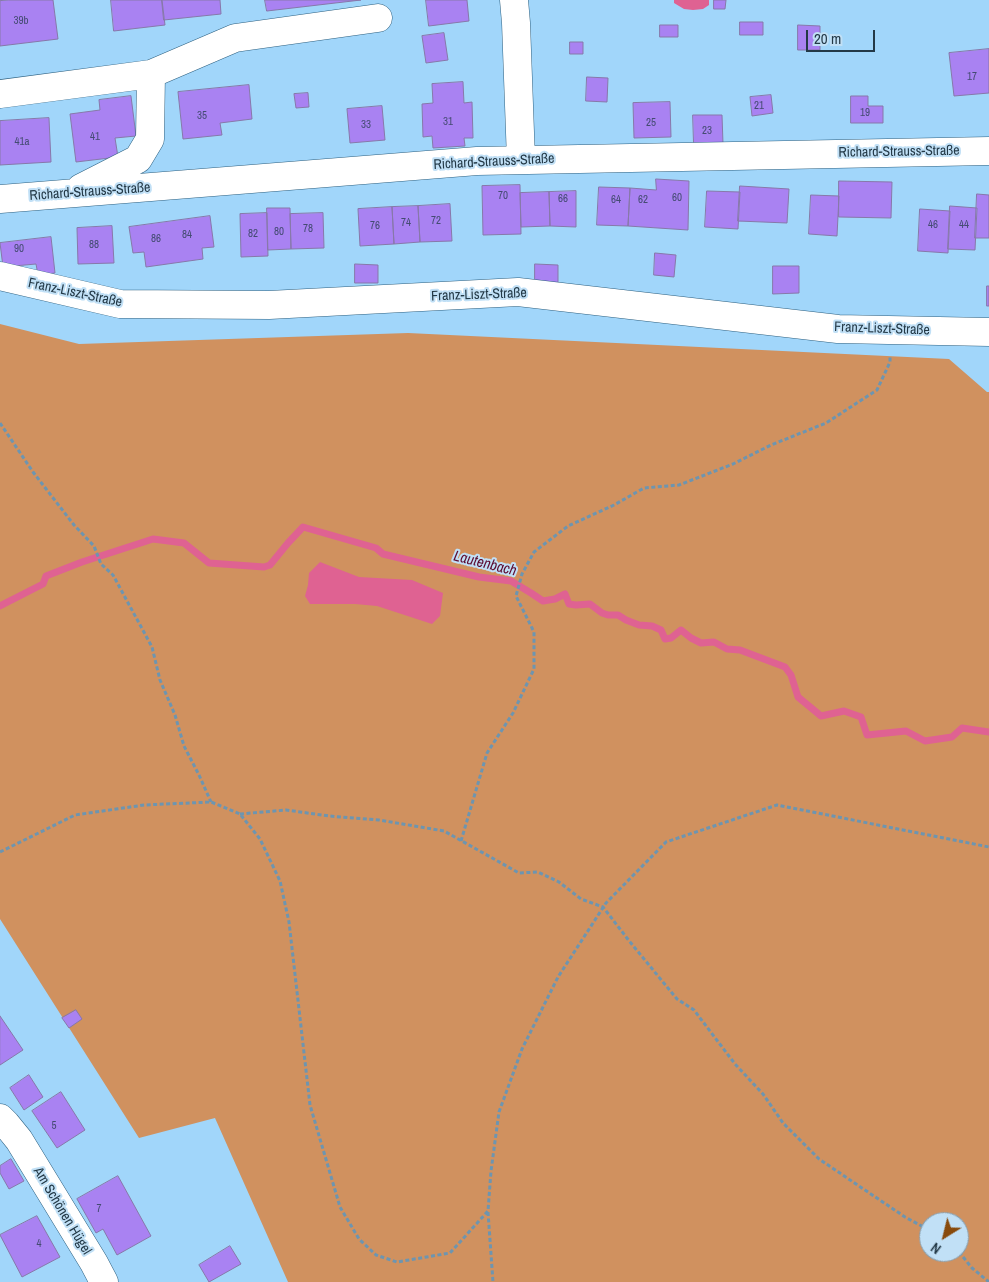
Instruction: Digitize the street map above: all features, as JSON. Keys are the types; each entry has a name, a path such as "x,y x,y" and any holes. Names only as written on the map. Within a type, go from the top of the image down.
{"street":[{"path":"514,0 521,160"},
{"path":"0,94 152,74 235,38 378,18"},
{"path":"68,194 138,159 150,139 152,74"},
{"name":"Richard-Strauss-Straße","path":"0,199 477,161 989,150"},
{"name":"Franz-Liszt-Straße","path":"0,276 120,304 269,305 518,292 838,329 989,332"},
{"name":"Am Schönen Hügel","path":"0,1118 6,1124 10,1146 94,1263 104,1282"}],"path":[{"path":"461,841 487,753 513,713 534,669 534,632 516,596 522,574 534,552 568,526 614,505 644,488 679,485 733,464 771,445 826,423 877,390 890,362 893,330"},
{"path":"0,423 33,472 74,525 94,546 101,564 113,575 152,647 160,680 175,715 184,746 211,802"},
{"path":"0,852 75,815 144,805 211,802 240,814 286,810 379,820 444,831 518,873 538,872 559,882 581,900 603,907 677,998 694,1010 735,1064 763,1094 783,1123 819,1159 919,1225"},
{"path":"493,1282 488,1211 491,1171 500,1112 522,1050 558,977 603,907 666,842 777,805 989,847"},
{"path":"240,814 260,838 280,881 289,922 310,1105 340,1207 360,1240 376,1255 397,1262 450,1253 488,1211"},
{"path":"967,1262 989,1282"}],"shaded area":[{"path":"674,0 709,0 709,5 703,9 684,9 674,3"},
{"path":"0,324 79,344 408,333 949,359 989,392 989,1282 288,1282 215,1118 139,1138 0,919"},
{"path":"320,562 359,577 412,580 443,593 440,616 432,624 377,606 310,604 305,596 309,573"}],"building":[{"path":"53,0 58,39 0,46 0,1"},
{"path":"111,0 162,0 165,25 114,31"},
{"path":"162,0 220,0 221,14 164,20"},
{"path":"265,0 361,0 267,11"},
{"path":"426,0 467,0 469,21 429,26"},
{"path":"714,0 726,0 725,9 714,9"},
{"path":"740,22 763,22 763,35 740,35"},
{"path":"660,25 678,25 678,37 660,37"},
{"path":"798,25 820,26 820,50 798,50"},
{"path":"444,33 448,60 426,63 422,36"},
{"path":"570,42 583,42 583,54 570,54"},
{"path":"989,49 989,93 954,96 949,53"},
{"path":"587,77 608,78 607,102 586,101"},
{"path":"463,82 464,103 472,102 473,138 464,138 465,146 433,148 432,136 423,137 422,104 433,103 432,84"},
{"path":"249,85 252,119 220,123 222,135 183,139 178,92"},
{"path":"308,93 309,107 296,108 294,94"},
{"path":"771,95 773,113 752,116 750,97"},
{"path":"131,96 136,136 115,138 118,157 76,162 70,114 100,110 99,100"},
{"path":"851,96 868,96 868,106 883,106 883,123 851,123"},
{"path":"670,102 671,137 634,138 633,103"},
{"path":"382,106 385,140 350,143 347,109"},
{"path":"693,115 722,115 723,144 694,145"},
{"path":"49,118 51,162 0,165 0,121"},
{"path":"656,179 689,181 688,230 628,226 630,188 656,190"},
{"path":"839,181 892,182 891,218 839,217"},
{"path":"520,185 521,234 483,235 482,186"},
{"path":"740,186 789,189 787,223 738,221"},
{"path":"599,187 630,188 628,226 597,225"},
{"path":"576,191 576,227 550,226 549,192"},
{"path":"707,191 740,192 738,229 705,227"},
{"path":"549,192 550,226 521,227 520,193"},
{"path":"977,194 989,195 989,238 975,238"},
{"path":"811,195 839,196 837,236 809,234"},
{"path":"450,204 452,241 420,242 418,206"},
{"path":"418,206 420,242 394,244 392,207"},
{"path":"950,206 977,208 975,250 948,249"},
{"path":"392,207 394,244 360,246 358,209"},
{"path":"267,208 290,208 291,249 268,250"},
{"path":"920,209 950,211 948,253 918,251"},
{"path":"267,213 268,256 241,257 240,214"},
{"path":"323,213 324,248 291,249 290,214"},
{"path":"210,216 214,247 202,248 203,259 146,267 144,252 133,253 129,227"},
{"path":"112,226 114,263 78,264 77,228"},
{"path":"51,237 55,273 38,275 36,264 3,267 0,243"},
{"path":"655,253 676,255 674,277 654,275"},
{"path":"355,264 378,265 378,283 355,283"},
{"path":"535,264 558,265 558,283 535,283"},
{"path":"773,266 799,266 799,293 773,294"},
{"path":"987,286 989,286 989,306 987,306"},
{"path":"76,1010 82,1019 69,1028 62,1018"},
{"path":"0,1016 23,1050 0,1065"},
{"path":"29,1075 43,1097 24,1110 10,1088"},
{"path":"61,1092 85,1130 57,1148 32,1111"},
{"path":"11,1159 24,1181 9,1189 0,1173 0,1166"},
{"path":"118,1176 151,1236 117,1255 103,1229 96,1233 77,1199"},
{"path":"37,1216 60,1257 22,1277 0,1235"},
{"path":"230,1246 241,1264 209,1282 199,1265"}],"waterway":[{"name":"Lautenbach","path":"0,606 43,584 46,576 153,539 184,543 209,563 264,567 270,565 303,527 376,548 383,554 479,577 511,581 543,601 555,599 565,594 569,604 590,604 602,613 618,615 639,625 652,626 661,630 665,639 671,638 681,630 701,643 714,642 727,649 740,650 785,667 791,675 798,697 821,716 844,711 861,717 867,735 906,731 925,741 952,737 962,728 989,732"}]}
